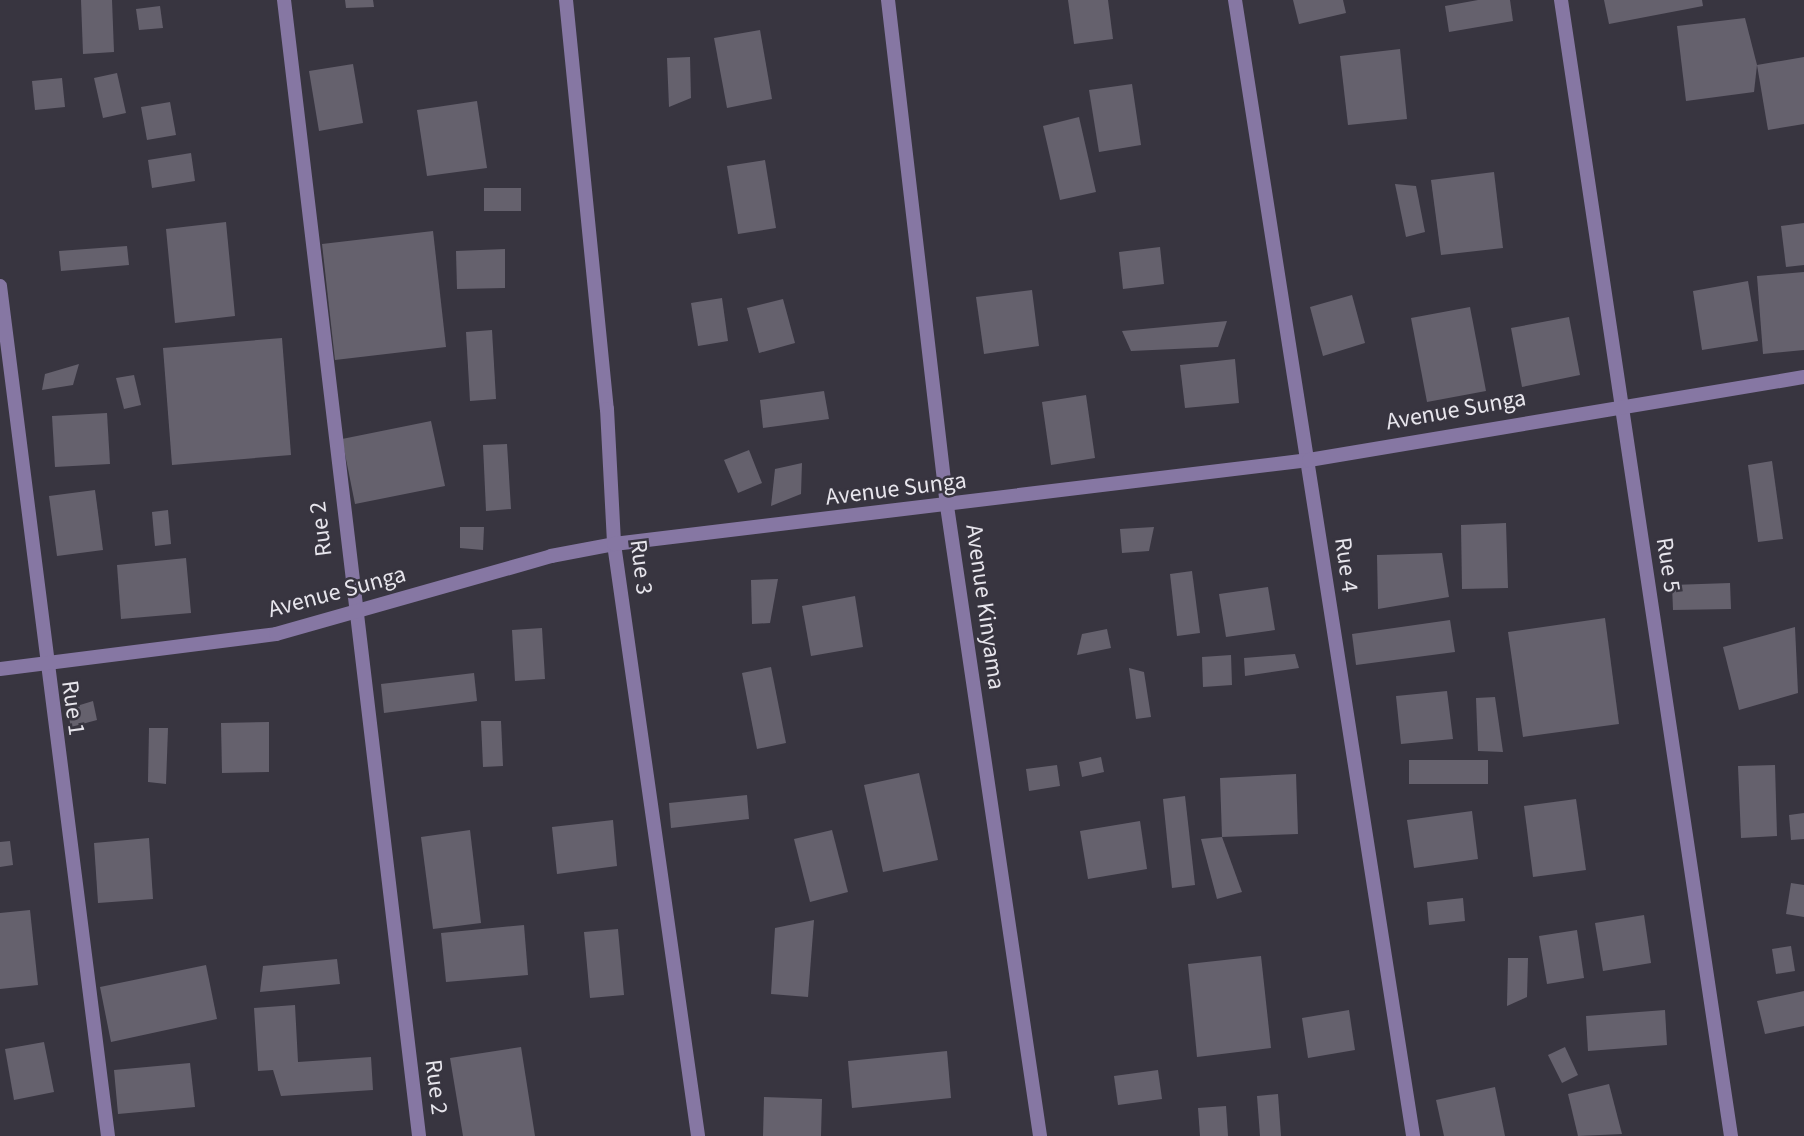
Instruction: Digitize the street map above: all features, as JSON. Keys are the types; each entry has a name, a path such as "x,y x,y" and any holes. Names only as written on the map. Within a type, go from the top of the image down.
{"street":[{"name":"Rue 2","path":"284,0 354,612 419,1136"},
{"name":"Rue 3","path":"566,0 607,409 614,544 698,1136"},
{"name":"Avenue Kinyama","path":"888,0 947,506 1040,1136"},
{"name":"Rue 4","path":"1235,0 1413,1136"},
{"name":"Rue 5","path":"1561,0 1731,1136"},
{"name":"Rue 1","path":"0,286 44,666 108,1136"},
{"name":"Avenue Sunga","path":"0,669 44,666 276,634 614,544 947,506 1309,460 1620,404 1804,377"}],"building":[{"path":"81,0 112,0 114,52 83,54"},
{"path":"345,0 373,0 374,7 346,8"},
{"path":"1068,0 1108,0 1113,39 1074,44"},
{"path":"1293,0 1343,0 1346,13 1299,24"},
{"path":"1478,0 1510,0 1513,21 1449,32 1445,6"},
{"path":"1604,0 1702,0 1703,6 1609,24"},
{"path":"160,6 163,28 139,30 136,9"},
{"path":"1745,18 1757,65 1754,92 1686,101 1677,26"},
{"path":"760,30 772,99 727,108 714,38"},
{"path":"1400,49 1407,119 1348,125 1340,56"},
{"path":"690,57 691,98 669,107 667,58"},
{"path":"1804,57 1804,124 1768,130 1757,65"},
{"path":"353,64 363,123 319,131 309,71"},
{"path":"117,73 126,113 103,118 94,78"},
{"path":"62,78 65,107 35,110 32,81"},
{"path":"1132,84 1141,145 1099,152 1089,90"},
{"path":"477,101 487,168 427,176 417,110"},
{"path":"170,102 176,135 147,140 141,107"},
{"path":"1079,117 1096,192 1060,200 1043,126"},
{"path":"191,153 195,181 152,188 148,160"},
{"path":"765,160 776,228 738,234 727,166"},
{"path":"1494,172 1503,248 1441,255 1431,180"},
{"path":"1395,184 1416,186 1425,232 1406,237"},
{"path":"484,188 521,188 521,211 484,211"},
{"path":"226,222 235,316 175,323 166,229"},
{"path":"1804,223 1804,265 1786,267 1781,226"},
{"path":"433,231 446,347 335,360 322,244"},
{"path":"127,246 129,265 61,271 59,251"},
{"path":"1160,247 1164,284 1123,289 1119,252"},
{"path":"505,249 505,288 457,289 456,251"},
{"path":"1804,272 1804,350 1763,354 1757,276"},
{"path":"1748,281 1758,341 1702,350 1693,291"},
{"path":"1032,290 1039,346 984,354 976,297"},
{"path":"1352,295 1365,343 1323,356 1310,307"},
{"path":"722,298 728,341 698,346 691,303"},
{"path":"783,299 795,343 759,353 747,308"},
{"path":"1470,307 1486,391 1427,402 1411,318"},
{"path":"1569,317 1580,375 1522,387 1511,328"},
{"path":"1227,321 1218,347 1131,351 1122,331"},
{"path":"492,330 496,399 470,401 466,332"},
{"path":"282,338 291,455 172,465 163,348"},
{"path":"1235,359 1239,403 1185,408 1180,365"},
{"path":"79,364 73,385 42,390 45,374"},
{"path":"134,375 141,405 124,409 116,378"},
{"path":"824,391 829,419 763,428 760,400"},
{"path":"1086,395 1095,458 1051,465 1042,402"},
{"path":"107,413 110,464 55,467 52,416"},
{"path":"431,421 445,486 355,504 342,439"},
{"path":"507,444 511,509 486,511 483,445"},
{"path":"749,450 762,483 738,493 724,460"},
{"path":"1772,461 1783,539 1758,542 1748,465"},
{"path":"802,463 801,494 771,506 775,469"},
{"path":"95,490 103,550 57,556 49,496"},
{"path":"168,510 171,544 155,546 152,512"},
{"path":"1506,523 1508,588 1462,589 1461,525"},
{"path":"460,527 484,527 483,550 460,548"},
{"path":"1154,527 1149,551 1122,553 1120,529"},
{"path":"1442,553 1449,597 1378,609 1377,555"},
{"path":"186,558 191,613 121,619 117,565"},
{"path":"1192,571 1200,633 1177,636 1170,574"},
{"path":"778,579 770,623 752,624 751,580"},
{"path":"1730,583 1731,609 1673,610 1672,585"},
{"path":"1268,587 1275,630 1226,637 1219,594"},
{"path":"855,596 863,647 811,656 802,606"},
{"path":"1605,618 1619,724 1523,737 1508,632"},
{"path":"1450,620 1455,652 1356,665 1352,634"},
{"path":"1795,627 1798,693 1739,710 1723,647"},
{"path":"542,628 545,679 515,681 512,630"},
{"path":"1107,629 1111,648 1077,655 1082,634"},
{"path":"1295,654 1299,668 1245,676 1244,658"},
{"path":"1231,655 1232,685 1203,687 1202,657"},
{"path":"771,667 786,743 757,749 742,673"},
{"path":"1129,668 1144,672 1151,717 1136,719"},
{"path":"474,673 477,701 384,713 381,684"},
{"path":"1447,691 1453,739 1401,744 1396,696"},
{"path":"1495,697 1503,752 1478,751 1476,698"},
{"path":"93,701 97,720 71,727 67,709"},
{"path":"481,721 501,721 503,766 483,767"},
{"path":"269,722 269,772 222,773 221,723"},
{"path":"149,728 168,728 166,784 148,782"},
{"path":"1101,757 1104,772 1082,777 1079,762"},
{"path":"1409,760 1488,760 1488,784 1409,784"},
{"path":"1057,765 1060,786 1029,791 1026,769"},
{"path":"1775,765 1777,836 1741,838 1738,766"},
{"path":"919,773 938,860 883,872 864,785"},
{"path":"1296,774 1298,834 1222,837 1220,778"},
{"path":"747,795 749,819 671,828 669,803"},
{"path":"1185,796 1195,885 1172,888 1163,799"},
{"path":"1576,799 1586,870 1533,877 1524,806"},
{"path":"1472,811 1478,859 1414,868 1407,820"},
{"path":"1804,813 1804,839 1791,840 1789,815"},
{"path":"613,820 617,866 557,874 552,827"},
{"path":"1140,821 1147,869 1088,879 1080,831"},
{"path":"470,830 481,923 433,929 421,837"},
{"path":"832,830 848,892 810,902 794,839"},
{"path":"1222,837 1242,892 1217,899 1201,839"},
{"path":"149,838 153,899 98,903 94,843"},
{"path":"10,841 13,865 0,867 0,842"},
{"path":"1791,883 1804,885 1804,917 1786,914"},
{"path":"1463,898 1465,921 1429,925 1427,902"},
{"path":"30,910 38,985 0,989 0,913"},
{"path":"1644,915 1651,963 1603,971 1595,923"},
{"path":"814,920 808,997 771,994 775,928"},
{"path":"524,925 528,975 446,982 441,933"},
{"path":"618,929 624,995 590,998 584,932"},
{"path":"1577,930 1584,978 1547,984 1539,936"},
{"path":"1791,946 1795,971 1776,974 1772,949"},
{"path":"1261,956 1271,1048 1197,1057 1188,964"},
{"path":"1508,958 1528,958 1527,997 1507,1006"},
{"path":"337,959 340,984 260,992 263,966"},
{"path":"206,965 217,1019 111,1042 100,987"},
{"path":"1804,991 1804,1026 1765,1034 1757,1001"},
{"path":"295,1005 298,1062 371,1057 373,1090 281,1096 273,1070 258,1071 254,1008"},
{"path":"1349,1010 1355,1050 1308,1058 1302,1018"},
{"path":"1665,1010 1667,1045 1588,1051 1586,1016"},
{"path":"44,1042 54,1092 14,1100 5,1049"},
{"path":"521,1047 535,1136 463,1136 450,1058"},
{"path":"1565,1047 1578,1075 1562,1083 1548,1055"},
{"path":"947,1051 951,1098 852,1108 848,1061"},
{"path":"190,1063 195,1107 118,1114 114,1070"},
{"path":"1158,1070 1162,1099 1118,1105 1114,1076"},
{"path":"1609,1084 1622,1134 1578,1136 1568,1094"},
{"path":"1495,1087 1505,1136 1444,1136 1436,1100"},
{"path":"1278,1094 1281,1136 1260,1136 1257,1096"},
{"path":"764,1097 822,1099 821,1136 763,1136"},
{"path":"1226,1106 1228,1136 1200,1136 1198,1108"}]}
